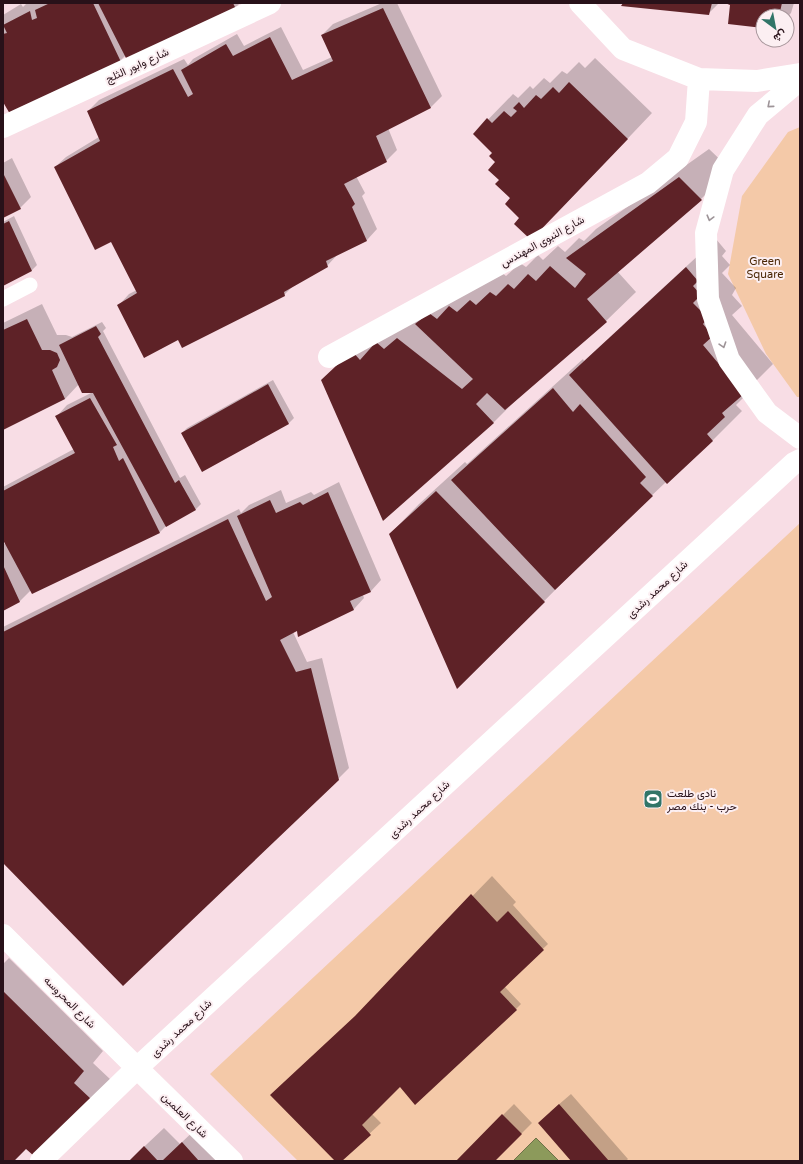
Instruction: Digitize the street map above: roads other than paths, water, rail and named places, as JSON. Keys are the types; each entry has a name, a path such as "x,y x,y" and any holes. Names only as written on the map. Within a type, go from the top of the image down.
{"street":[{"name":"شارع وابور الثلج","path":"3,127 270,3"},
{"path":"580,3 623,48 699,79 757,81 800,74"},
{"name":"شارع النبوى المهندس","path":"329,357 648,183 678,158 696,122 699,79"},
{"path":"800,80 758,116 723,170 706,234 708,299 729,360 767,413 800,438"},
{"name":"شارع محمد رشدى","path":"41,1161 137,1068 782,474 794,463 800,460"},
{"name":"شارع المحروسه","path":"3,935 137,1068"},
{"name":"شارع العلمين","path":"137,1068 232,1161"}],"lane":[{"path":"3,299 30,285"}],"place":[{"name":"نادى طلعت حرب - بنك مصر","path":"653,799"}],"park label":[{"name":"Green Square","path":"765,267"}]}
